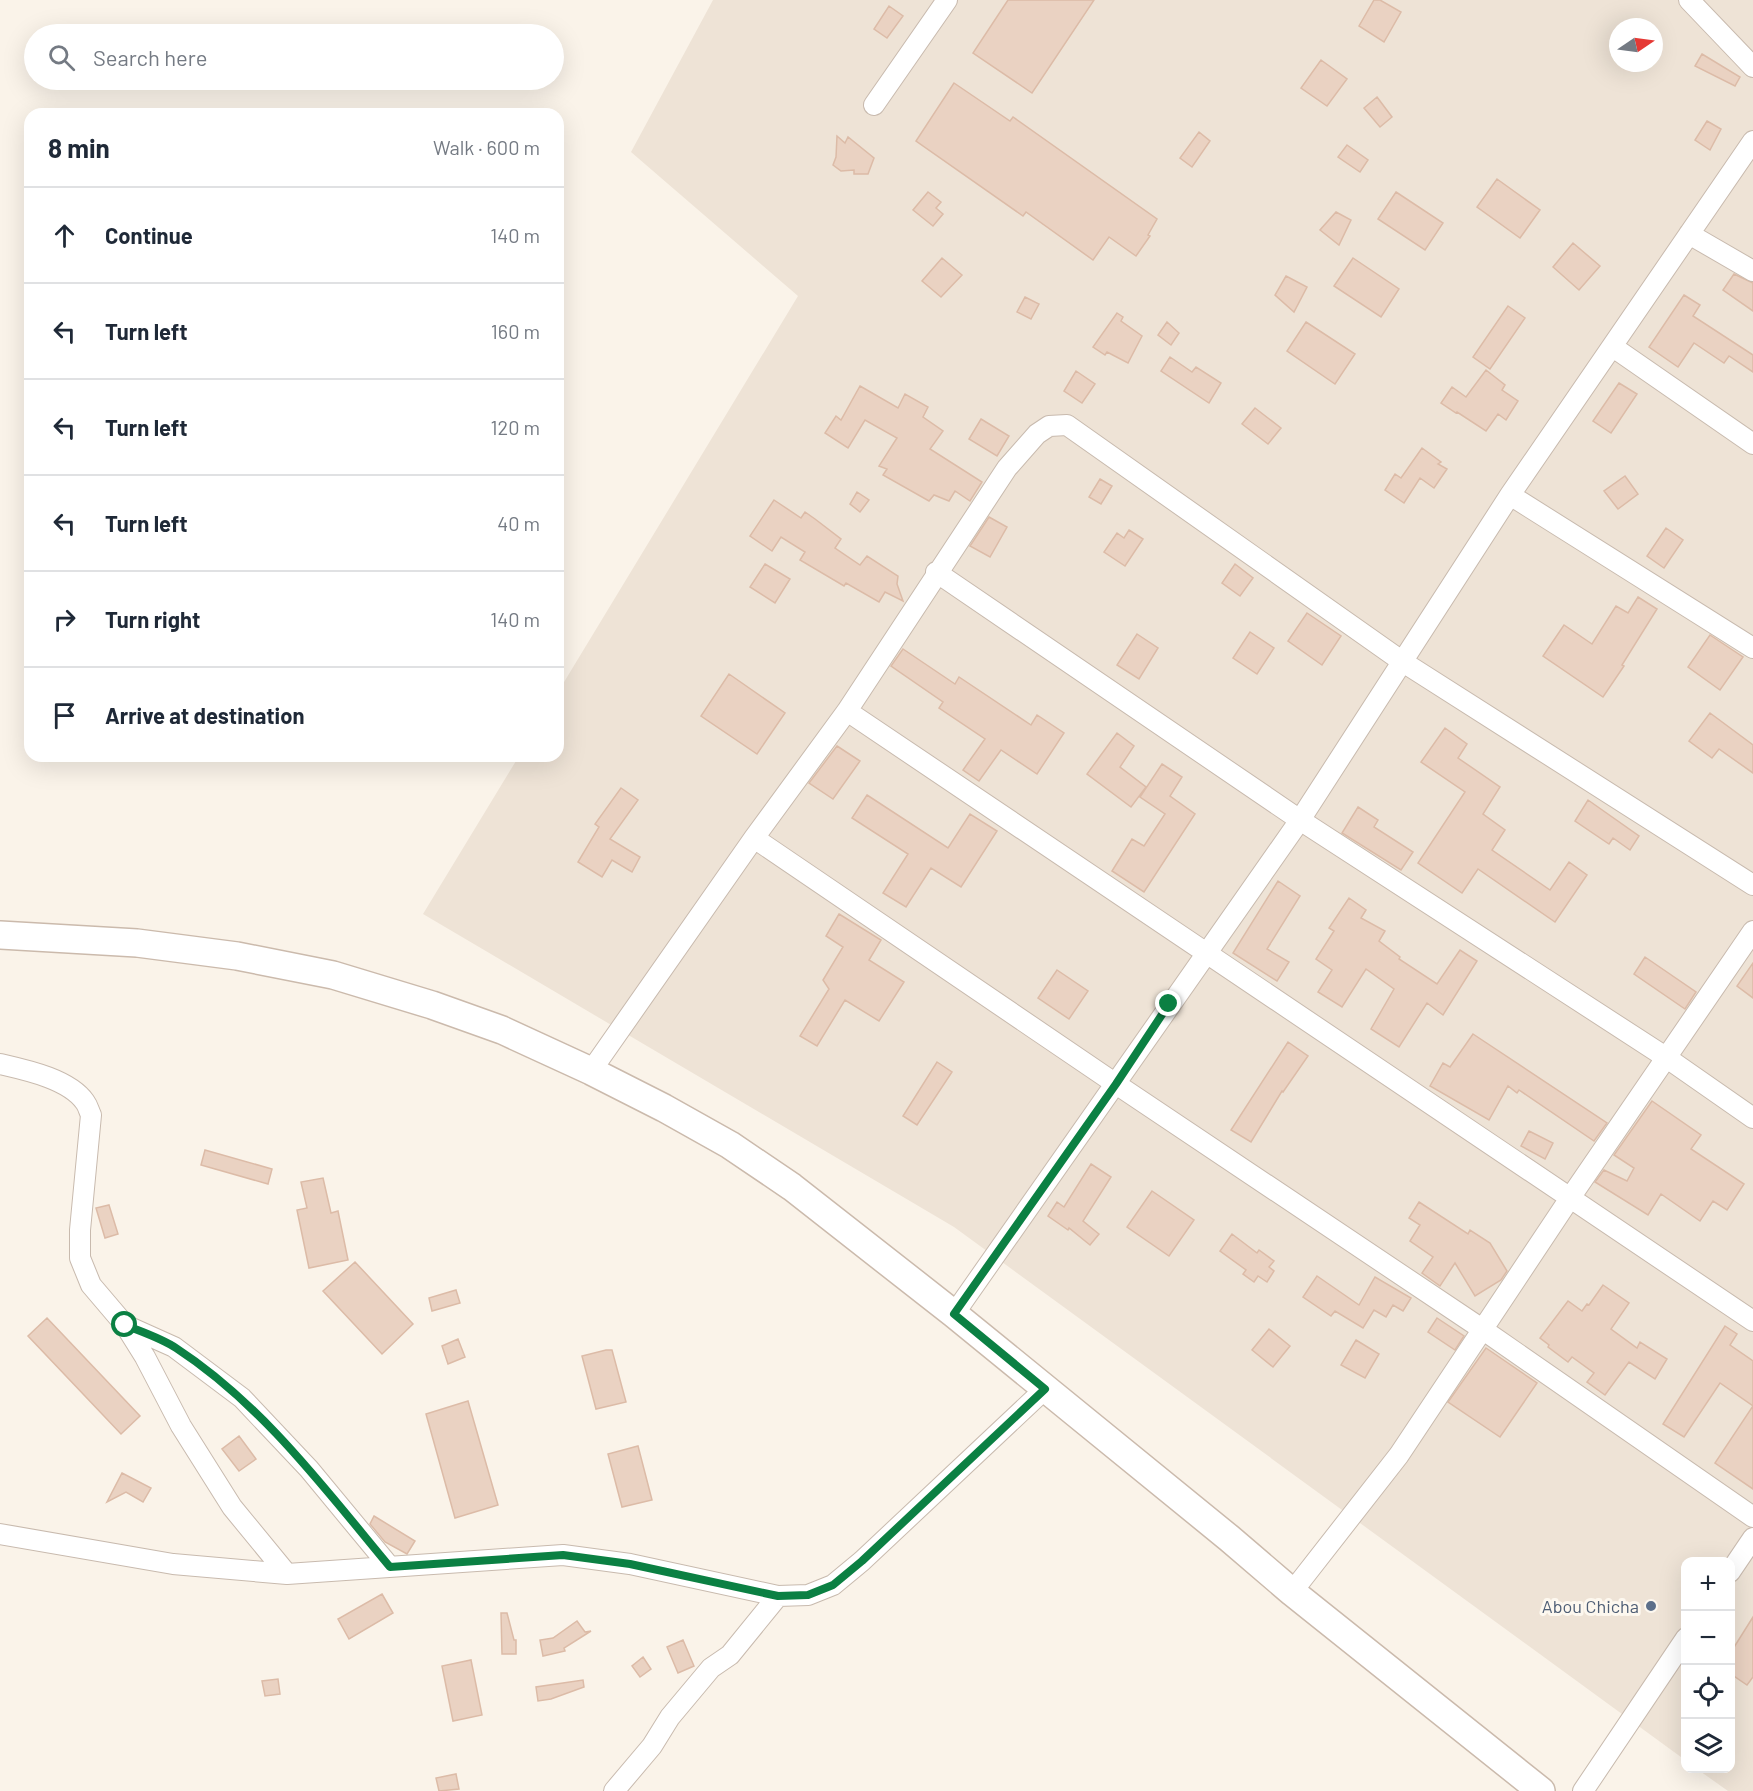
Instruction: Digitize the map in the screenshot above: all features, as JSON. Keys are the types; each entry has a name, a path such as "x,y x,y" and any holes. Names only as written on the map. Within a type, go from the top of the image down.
{"main road":[{"path":"0,935 137,943 237,956 333,975 432,1005 502,1030 664,1107 730,1145 792,1187 954,1314 1292,1592 1541,1791"}],"street":[{"path":"874,105 947,0"},
{"path":"1689,0 1753,67"},
{"path":"954,1314 1300,820 1510,495 1753,141"},
{"path":"1689,234 1753,271"},
{"path":"1613,347 1753,444"},
{"path":"591,1071 754,838 847,711 936,572 1007,468 1037,434 1049,426 1067,425 1403,662 1753,885"},
{"path":"1510,495 1753,648"},
{"path":"936,572 1300,820 1667,1058 1753,1118"},
{"path":"847,711 1753,1321"},
{"path":"754,838 1482,1329 1753,1517"},
{"path":"1292,1592 1399,1455 1570,1198 1753,931"},
{"path":"0,1064 40,1074 73,1090 85,1102 91,1115 80,1230 80,1258 91,1285 125,1325 145,1357 181,1426 226,1498 287,1574"},
{"path":"125,1325 174,1347 242,1398 309,1469 390,1567"},
{"path":"0,1534 173,1564 287,1574 563,1555 630,1564 778,1596 808,1595 833,1585 862,1561 1045,1389"},
{"path":"1735,1566 1753,1538"},
{"path":"614,1791 652,1746 670,1717 711,1668 730,1655 778,1596"},
{"path":"1583,1791 1681,1645"}],"shaded area":[{"path":"713,0 1753,0 1753,1791 1728,1791 1703,1773 1735,1773 1735,1557 1681,1557 1681,1757 954,1227 423,914 515,762 564,762 564,682 798,296 631,152"}],"building":[{"path":"1008,0 1094,0 1032,93 973,53"},
{"path":"1374,0 1380,0 1401,12 1384,42 1359,26"},
{"path":"889,6 903,16 887,38 874,29"},
{"path":"1702,54 1740,77 1735,86 1695,66"},
{"path":"1321,60 1347,79 1327,106 1301,88"},
{"path":"954,83 1010,121 1013,117 1157,219 1148,235 1150,236 1136,256 1109,237 1093,260 1026,212 1023,216 916,141"},
{"path":"1377,97 1392,117 1380,127 1364,108"},
{"path":"1707,121 1721,129 1710,150 1695,140"},
{"path":"1199,132 1210,141 1192,167 1180,158"},
{"path":"837,136 845,143 848,137 874,158 868,174 854,174 854,170 841,171 833,165 836,157"},
{"path":"1347,145 1368,160 1360,172 1338,157"},
{"path":"1497,179 1540,210 1520,238 1477,207"},
{"path":"928,192 941,202 936,208 943,214 933,226 913,210"},
{"path":"1396,192 1443,223 1425,250 1378,219"},
{"path":"1336,212 1351,220 1339,245 1320,230"},
{"path":"1573,243 1600,266 1579,290 1553,267"},
{"path":"942,258 962,275 941,297 922,281"},
{"path":"1353,258 1399,289 1381,317 1334,286"},
{"path":"1734,274 1753,283 1753,311 1723,290"},
{"path":"1286,276 1307,287 1294,312 1275,295"},
{"path":"1684,295 1700,305 1693,316 1753,355 1753,372 1729,356 1724,363 1694,343 1678,367 1649,347"},
{"path":"1025,297 1039,304 1031,319 1017,312"},
{"path":"1508,306 1525,318 1490,369 1473,357"},
{"path":"1117,313 1123,317 1121,321 1142,336 1128,363 1107,352 1105,355 1093,347"},
{"path":"1167,322 1179,333 1171,345 1158,335"},
{"path":"1306,322 1355,354 1335,384 1287,351"},
{"path":"1170,357 1192,372 1196,367 1221,383 1209,403 1161,371"},
{"path":"1486,370 1505,385 1502,390 1518,401 1506,420 1498,414 1486,431 1441,403 1452,387 1466,397"},
{"path":"1076,371 1095,384 1082,403 1064,391"},
{"path":"1619,383 1637,394 1611,433 1593,421"},
{"path":"860,386 898,408 905,394 928,407 923,417 943,431 930,449 982,482 970,501 955,491 949,501 934,495 929,501 883,475 887,469 879,466 897,438 865,420 848,448 825,433 836,416 841,420"},
{"path":"1255,408 1281,428 1268,444 1242,424"},
{"path":"981,419 1009,436 997,456 969,439"},
{"path":"1422,448 1441,462 1438,464 1447,469 1434,488 1420,478 1404,503 1385,490 1395,474 1401,478"},
{"path":"1625,476 1638,494 1618,509 1604,491"},
{"path":"1100,479 1112,486 1101,504 1089,497"},
{"path":"857,492 869,500 860,512 850,504"},
{"path":"774,500 801,518 805,512 815,519 841,539 835,548 860,565 867,556 898,576 897,584 903,601 885,592 879,602 846,583 844,586 800,560 805,552 781,537 772,551 750,536"},
{"path":"989,517 1007,527 990,557 970,546"},
{"path":"1666,528 1683,540 1664,568 1647,556"},
{"path":"1129,530 1143,539 1125,566 1104,552 1117,533 1124,538"},
{"path":"765,564 790,579 775,603 750,587"},
{"path":"1235,564 1253,578 1240,596 1222,583"},
{"path":"1638,597 1657,609 1603,697 1543,656 1564,625 1592,644 1616,606 1628,613"},
{"path":"1307,613 1341,636 1322,665 1288,641"},
{"path":"1250,632 1274,648 1257,674 1233,658"},
{"path":"1137,634 1158,648 1139,679 1117,665"},
{"path":"1710,635 1743,657 1720,690 1688,667"},
{"path":"903,649 955,684 959,677 1031,725 1037,715 1064,733 1037,774 1001,750 979,781 963,770 985,739 939,708 943,702 891,666"},
{"path":"729,674 785,713 757,754 701,716"},
{"path":"1710,713 1753,745 1753,773 1719,749 1712,758 1689,741"},
{"path":"1445,728 1467,744 1458,758 1500,787 1483,814 1505,830 1492,850 1550,890 1569,862 1587,875 1555,922 1478,869 1462,893 1418,863 1465,792 1421,762"},
{"path":"1117,733 1134,746 1120,767 1146,787 1131,807 1087,774"},
{"path":"837,746 860,761 833,799 809,783"},
{"path":"1162,764 1182,777 1170,796 1195,814 1144,892 1112,871 1132,839 1144,846 1165,814 1140,797"},
{"path":"621,788 638,800 610,839 640,857 632,872 612,860 602,877 578,862 599,827 595,824"},
{"path":"867,795 948,848 970,814 997,831 961,887 931,868 906,907 883,893 908,854 852,818"},
{"path":"1588,800 1639,836 1630,850 1613,838 1609,844 1575,821"},
{"path":"1358,807 1378,820 1374,827 1413,852 1401,870 1342,833"},
{"path":"1278,881 1300,896 1267,949 1289,962 1277,981 1233,953"},
{"path":"1349,898 1366,910 1361,918 1385,931 1379,941 1400,957 1399,959 1437,984 1460,950 1477,961 1443,1015 1427,1003 1399,1047 1371,1029 1394,989 1366,969 1342,1007 1318,992 1332,970 1316,959 1334,931 1329,928"},
{"path":"839,914 881,940 869,960 904,982 879,1021 845,1000 817,1046 800,1036 829,989 823,980 843,947 826,936"},
{"path":"1645,957 1696,992 1685,1009 1634,974"},
{"path":"1753,963 1753,998 1737,986"},
{"path":"1057,970 1088,991 1069,1019 1038,998"},
{"path":"1473,1034 1607,1123 1594,1141 1519,1090 1517,1093 1508,1086 1489,1120 1430,1086 1443,1063 1450,1067"},
{"path":"1288,1042 1308,1056 1282,1091 1251,1142 1231,1130"},
{"path":"937,1062 952,1072 917,1125 903,1116"},
{"path":"1652,1101 1701,1135 1691,1149 1744,1184 1727,1210 1713,1201 1700,1221 1661,1194 1648,1215 1595,1182 1604,1170 1627,1181 1634,1168 1614,1155"},
{"path":"1529,1131 1553,1143 1545,1159 1521,1146"},
{"path":"205,1150 272,1169 268,1184 201,1165"},
{"path":"1091,1164 1111,1177 1083,1221 1099,1234 1090,1245 1069,1228 1068,1230 1048,1216 1057,1202 1064,1207"},
{"path":"323,1178 331,1213 338,1211 348,1260 309,1268 297,1210 307,1208 301,1182"},
{"path":"1152,1191 1194,1220 1169,1256 1127,1227"},
{"path":"1419,1202 1468,1234 1470,1230 1490,1243 1507,1271 1501,1280 1475,1296 1455,1263 1440,1286 1422,1273 1433,1257 1410,1241 1420,1225 1409,1218"},
{"path":"109,1205 118,1234 105,1238 96,1208"},
{"path":"1232,1234 1257,1253 1259,1250 1274,1261 1269,1267 1274,1271 1267,1282 1258,1276 1254,1282 1243,1274 1246,1270 1220,1251"},
{"path":"355,1262 413,1324 382,1354 323,1291"},
{"path":"1317,1276 1359,1305 1375,1277 1411,1298 1403,1311 1393,1305 1386,1317 1374,1310 1363,1328 1335,1311 1331,1316 1303,1297"},
{"path":"1603,1285 1629,1303 1611,1329 1637,1348 1640,1342 1667,1359 1655,1379 1629,1362 1605,1395 1587,1382 1594,1373 1572,1357 1568,1362 1540,1338 1568,1301 1582,1311"},
{"path":"456,1290 460,1303 432,1311 429,1298"},
{"path":"47,1318 140,1416 121,1434 28,1336"},
{"path":"1437,1318 1464,1336 1455,1350 1428,1332"},
{"path":"1725,1326 1737,1334 1730,1345 1753,1361 1753,1406 1720,1383 1684,1437 1663,1424"},
{"path":"1269,1329 1290,1346 1273,1367 1252,1350"},
{"path":"458,1339 465,1357 448,1364 442,1346"},
{"path":"1356,1340 1379,1354 1365,1378 1341,1365"},
{"path":"1486,1348 1537,1383 1500,1437 1448,1402"},
{"path":"612,1350 626,1402 596,1409 582,1356"},
{"path":"468,1401 498,1505 455,1518 426,1414"},
{"path":"1753,1406 1753,1489 1715,1463"},
{"path":"239,1436 256,1459 239,1471 222,1449"},
{"path":"638,1446 652,1500 622,1507 608,1454"},
{"path":"122,1473 151,1488 143,1502 126,1492 107,1502"},
{"path":"374,1516 415,1541 407,1554 385,1542 370,1524"},
{"path":"382,1594 393,1613 349,1639 338,1619"},
{"path":"501,1613 507,1613 514,1640 516,1640 516,1654 502,1654"},
{"path":"1753,1617 1753,1677 1747,1685 1735,1677 1735,1646"},
{"path":"577,1621 585,1632 591,1631 564,1648 565,1651 543,1656 540,1640 553,1638"},
{"path":"683,1640 694,1666 678,1673 667,1647"},
{"path":"643,1657 651,1669 640,1677 632,1666"},
{"path":"471,1660 482,1715 453,1721 442,1666"},
{"path":"278,1679 280,1694 265,1696 262,1681"},
{"path":"583,1680 584,1687 551,1699 538,1701 536,1687"},
{"path":"456,1774 459,1789 439,1791 436,1778"}],"place":[{"name":"Abou Chicha","path":"1651,1606"}],"route":[{"path":"125,1325 174,1347 242,1398 309,1469 390,1567 563,1555 601,1558 778,1596 808,1595 833,1585 862,1561 1045,1389 954,1314 1116,1084 1169,1004"}]}
